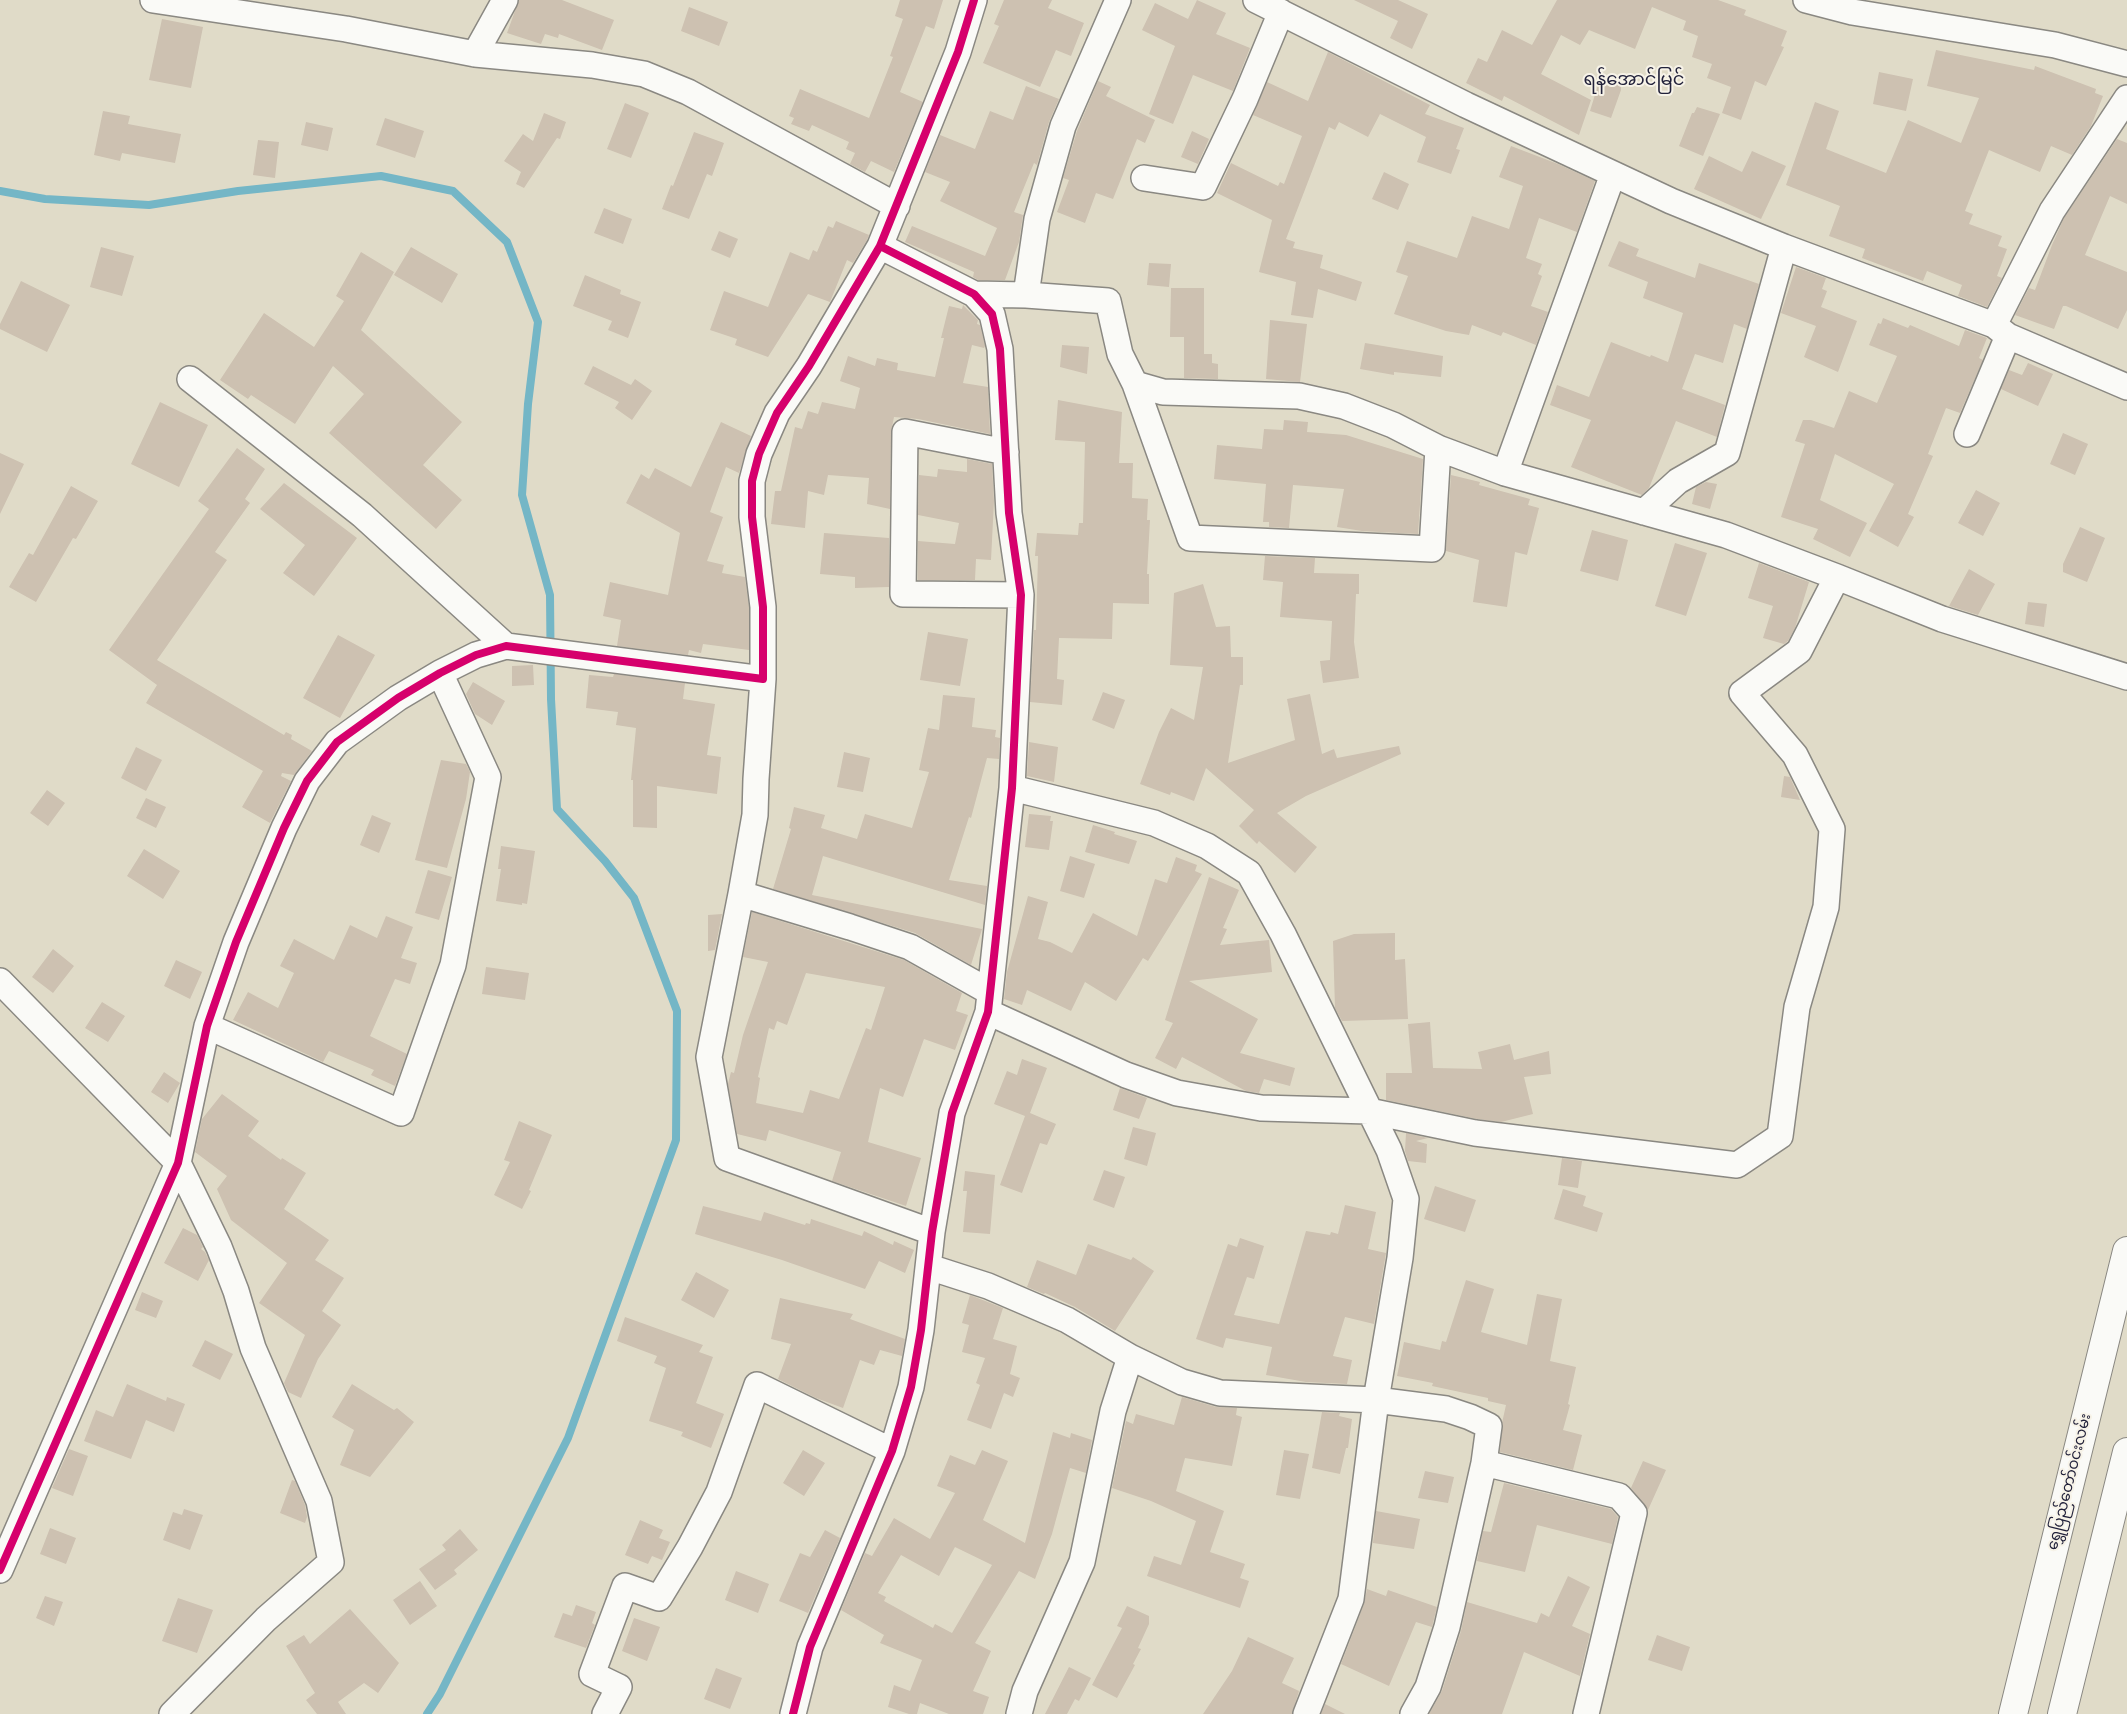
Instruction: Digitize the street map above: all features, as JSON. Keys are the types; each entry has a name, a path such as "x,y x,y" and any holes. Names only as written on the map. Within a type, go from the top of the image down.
{"main road":[{"name":"ရွှေပြည်တော်ဝင်းလမ်း","path":"2013,1714 2127,1251"},
{"path":"2062,1714 2127,1452"}],"street":[{"path":"153,0 346,30 475,54 592,66 644,74 688,92 897,206"},
{"path":"475,54 505,0"},
{"path":"932,1232 727,1158 709,1057 755,815 763,679 764,607 752,517 752,481 759,454 777,413 809,366 880,246 958,52 974,0"},
{"path":"1026,295 1038,219 1063,126 1118,0"},
{"path":"1256,0 1466,105 1671,201 2001,331 2127,387"},
{"path":"1806,0 1852,12 2055,44 2127,64"},
{"path":"1144,178 1203,187 1245,99 1281,12"},
{"path":"1967,434 2001,331 2052,211 2127,98"},
{"path":"1505,473 1613,174"},
{"path":"793,1714 810,1647 892,1451 911,1387 921,1330 932,1232 952,1113 989,1002 1012,788 1021,595 1009,513 1000,349 992,314 974,294 880,246"},
{"path":"1644,512 1678,481 1727,453 1784,247"},
{"path":"974,294 1108,300 1120,354 1135,384 1190,538 1432,550 1438,448"},
{"path":"190,380 362,516 506,646"},
{"path":"1135,384 1163,392 1308,398 1344,406 1393,425 1438,448 1505,473 1726,535 1838,576 1942,619 2127,677"},
{"path":"1006,452 905,432 903,594 1021,595"},
{"path":"741,894 910,947 989,1002 1126,1075 1177,1093 1261,1108 1370,1111 1475,1133 1737,1164 1780,1136 1797,1007 1826,906 1832,829 1794,755 1742,693 1799,651 1838,576"},
{"path":"0,1570 178,1163 207,1026 236,942 284,828 307,781 337,742 398,698 440,673 476,655 506,646 763,679"},
{"path":"207,1026 401,1113 452,965 488,777 440,673"},
{"path":"1012,788 1154,823 1206,846 1249,873 1282,934 1389,1150 1406,1199 1400,1258 1376,1400 1351,1599 1306,1714"},
{"path":"0,981 178,1163 219,1246 236,1291 253,1348 319,1501 332,1562 266,1619 172,1714"},
{"path":"929,1266 988,1286 1067,1320 1130,1357 1182,1382 1220,1393 1376,1400 1446,1410 1470,1417 1489,1426 1484,1463 1447,1627 1428,1687 1413,1714"},
{"path":"1019,1714 1025,1691 1082,1562 1113,1411 1130,1357"},
{"path":"605,1714 619,1687 592,1674 625,1586 659,1598 690,1548 719,1492 757,1386 892,1451"},
{"path":"1484,1463 1620,1496 1634,1513 1586,1714"}],"building":[{"path":"519,0 562,0 614,20 602,50 559,34 558,38 545,34 541,44 507,33"},
{"path":"900,0 943,0 934,29 926,26 900,92 923,102 894,172 871,161 865,172 850,164 855,153 846,149 849,142 812,125 809,131 791,124 794,118 789,116 800,89 869,118 893,57 890,56 903,19 895,16"},
{"path":"1004,0 1052,0 1048,8 1084,23 1071,56 1056,50 1040,87 983,63 999,26 994,24"},
{"path":"1197,0 1226,13 1216,34 1250,48 1233,91 1193,75 1173,124 1149,114 1175,46 1142,30 1155,3 1188,19"},
{"path":"1354,0 1398,0 1428,14 1412,49 1390,38 1398,21"},
{"path":"1557,0 1718,0 1746,10 1744,15 1787,31 1781,46 1784,47 1766,86 1755,81 1741,120 1722,113 1731,87 1707,78 1712,64 1692,57 1698,36 1683,30 1686,21 1652,7 1635,49 1589,30 1580,45 1561,35 1541,74 1591,100 1579,135 1504,96 1502,101 1466,83 1478,58 1487,62 1502,30 1532,45"},
{"path":"689,7 728,22 719,46 681,31"},
{"path":"162,19 203,27 191,88 149,80"},
{"path":"1936,50 2034,70 2035,66 2096,89 2095,93 2103,96 2091,126 2072,155 2051,146 2040,172 1989,150 1965,211 1973,214 1969,224 2002,236 1998,246 2007,249 1997,276 2002,278 1987,307 1958,296 1962,285 1927,271 1923,281 1862,258 1865,249 1829,236 1840,206 1786,185 1815,102 1839,111 1826,149 1886,173 1908,120 1961,143 1979,98 1927,86"},
{"path":"1328,52 1430,105 1425,114 1464,128 1456,149 1460,150 1451,174 1417,162 1426,137 1380,114 1368,137 1339,122 1335,130 1329,127 1286,239 1295,242 1293,248 1323,255 1320,268 1362,282 1356,301 1318,289 1313,318 1291,315 1296,282 1259,272 1272,220 1217,193 1231,163 1278,186 1280,182 1284,184 1302,136 1253,115 1267,82 1308,101"},
{"path":"1879,72 1913,79 1906,111 1873,104"},
{"path":"1601,75 1621,82 1621,90 1611,118 1590,111"},
{"path":"1098,81 1111,87 1106,96 1155,120 1145,143 1137,139 1113,199 1096,193 1085,223 1057,212 1069,180 1063,178 1077,131"},
{"path":"1026,86 1059,99 1049,122 1037,165 1034,163 1014,212 1023,215 1019,242 1005,280 978,280 973,277 974,272 905,242 912,226 985,256 997,228 940,201 950,182 925,172 940,135 975,149 990,111 1013,120"},
{"path":"625,103 649,113 631,158 607,149"},
{"path":"1697,107 1720,114 1703,156 1679,146 1692,113 1694,113"},
{"path":"103,111 130,116 128,124 181,134 175,163 122,153 120,161 94,155"},
{"path":"544,113 566,122 560,139 557,138 524,188 516,184 521,172 504,161 523,134 533,141"},
{"path":"385,118 424,131 415,158 376,145"},
{"path":"306,122 333,128 328,151 301,145"},
{"path":"1192,131 1209,139 1198,164 1181,157"},
{"path":"694,132 724,143 712,176 707,174 689,219 662,209"},
{"path":"2117,139 2127,143 2127,204 2110,196 2085,255 2127,272 2127,310 2118,329 2066,306 2063,306 2054,329 2015,315 2029,288 2035,290 2064,218"},
{"path":"258,140 279,142 275,178 253,175"},
{"path":"1511,146 1595,181 1577,232 1539,218 1526,258 1542,264 1538,274 1542,276 1531,306 1548,312 1536,345 1503,332 1501,336 1472,325 1469,335 1446,331 1394,314 1408,276 1396,272 1407,241 1457,258 1472,216 1509,229 1523,186 1499,177"},
{"path":"1752,151 1786,166 1761,219 1694,189 1709,156 1742,172"},
{"path":"1384,172 1409,184 1398,210 1372,199"},
{"path":"604,208 632,219 623,244 594,233"},
{"path":"836,221 869,235 867,240 853,263 847,260 830,302 808,294 768,357 735,345 737,339 710,330 724,291 768,307 790,252 809,260 813,250 817,252 828,226 833,228"},
{"path":"719,231 738,239 730,258 711,250"},
{"path":"1619,241 1639,249 1636,256 1695,278 1699,263 1759,284 1747,329 1734,324 1723,363 1695,354 1682,389 1725,405 1717,437 1676,421 1649,488 1642,495 1571,467 1591,420 1550,405 1557,385 1589,397 1611,342 1668,362 1683,313 1643,298 1648,282 1608,266"},
{"path":"101,247 134,256 122,296 90,287"},
{"path":"411,247 458,274 442,303 394,275"},
{"path":"361,252 394,272 361,330 462,422 423,465 462,500 436,529 329,433 364,394 333,366 295,424 251,395 248,399 220,380 264,313 314,347 344,301 336,296"},
{"path":"1149,263 1171,264 1169,287 1147,285"},
{"path":"1796,267 1826,278 1822,289 1827,291 1821,307 1857,321 1838,372 1804,357 1816,326 1781,313"},
{"path":"585,275 621,290 620,294 641,302 628,338 608,330 612,321 573,306"},
{"path":"21,281 70,305 47,352 0,329 0,324"},
{"path":"1171,288 1204,288 1204,354 1212,354 1212,363 1218,364 1218,379 1184,378 1184,337 1170,337"},
{"path":"963,305 978,320 977,324 980,325 985,346 984,348 972,345 963,383 988,387 990,434 918,419 894,417 891,432 890,509 867,504 869,478 828,475 824,495 808,491 805,528 771,524 775,491 781,491 795,427 802,429 808,411 818,414 822,402 855,409 860,388 840,381 848,356 875,366 877,358 898,363 897,370 935,377 944,338 941,338 949,306 962,309"},
{"path":"1883,318 1908,328 1910,325 1959,346 1965,330 1987,338 1979,358 1983,360 1960,413 1946,408 1928,454 1933,456 1908,514 1914,517 1898,547 1869,531 1894,484 1835,454 1820,500 1867,523 1850,557 1813,539 1818,529 1781,517 1805,444 1795,441 1803,420 1811,420 1834,428 1849,391 1877,403 1897,356 1869,345 1878,323 1881,324"},
{"path":"1270,320 1307,324 1300,382 1266,379"},
{"path":"1365,343 1443,356 1441,377 1394,372 1394,375 1360,369"},
{"path":"1062,345 1089,347 1087,374 1060,367"},
{"path":"2028,363 2053,374 2038,406 2001,389 2009,370 2022,375"},
{"path":"593,366 631,385 635,379 652,391 632,420 615,408 619,402 584,384"},
{"path":"1058,400 1122,412 1119,463 1133,463 1132,498 1148,499 1147,520 1150,520 1147,574 1149,574 1149,604 1113,603 1112,639 1059,638 1057,679 1064,680 1062,705 1030,702 1034,630 1036,630 1038,556 1035,556 1037,533 1078,535 1079,523 1083,523 1085,442 1055,440"},
{"path":"160,402 208,425 179,487 131,464"},
{"path":"1284,420 1308,422 1307,432 1346,435 1423,459 1418,534 1362,531 1337,527 1344,489 1293,485 1289,528 1269,527 1269,522 1263,522 1266,484 1214,479 1217,445 1262,449 1264,429 1283,430"},
{"path":"721,422 751,436 739,473 726,467 710,512 723,517 707,561 724,565 722,573 745,577 749,608 749,650 703,644 701,653 689,650 688,655 617,646 621,620 603,616 610,582 668,595 680,533 626,503 641,474 649,479 655,468 691,487"},
{"path":"2063,433 2088,444 2075,475 2050,464"},
{"path":"237,448 265,469 245,499 250,503 215,552 227,560 157,660 284,735 286,732 292,735 291,739 312,751 294,775 282,773 281,776 291,781 270,823 242,807 263,771 146,703 157,685 109,650 209,509 198,501"},
{"path":"0,453 24,464 0,514"},
{"path":"967,459 992,464 994,501 991,560 976,559 975,580 918,580 918,541 955,544 959,523 918,515 919,475 937,477 938,469 967,472"},
{"path":"1451,475 1480,482 1479,485 1530,499 1528,505 1539,508 1527,555 1515,552 1507,607 1473,602 1479,560 1446,551"},
{"path":"1706,482 1717,484 1710,509 1692,504 1696,487"},
{"path":"284,483 357,538 314,596 283,573 305,545 260,509"},
{"path":"71,486 98,501 76,539 73,538 36,602 9,587 29,553 33,555"},
{"path":"1976,490 2000,503 1983,536 1958,523"},
{"path":"2080,527 2105,538 2087,582 2063,572 2063,564"},
{"path":"1592,530 1628,540 1618,581 1580,571"},
{"path":"824,533 889,538 889,587 855,588 855,577 820,574"},
{"path":"1675,543 1707,553 1686,616 1655,606"},
{"path":"1265,556 1315,558 1314,573 1359,574 1359,594 1356,594 1354,642 1359,678 1323,683 1320,661 1330,660 1332,621 1280,617 1283,582 1263,580"},
{"path":"1759,563 1809,582 1795,628 1788,641 1784,644 1763,638 1773,606 1748,598"},
{"path":"1969,569 1995,584 1978,615 1949,606"},
{"path":"1203,584 1216,627 1230,626 1231,657 1243,657 1243,685 1240,685 1228,763 1295,740 1287,699 1310,694 1322,754 1334,749 1337,758 1399,746 1401,754 1306,796 1277,813 1317,847 1295,873 1259,841 1257,844 1239,826 1254,810 1206,768 1194,801 1171,792 1170,795 1140,784 1159,732 1171,708 1194,720 1203,667 1170,665 1174,593"},
{"path":"2028,602 2047,604 2044,627 2025,624"},
{"path":"928,632 968,639 960,686 920,680"},
{"path":"338,635 375,655 340,718 303,698"},
{"path":"533,665 534,685 512,686 512,666"},
{"path":"614,674 685,683 683,699 715,704 707,755 721,757 717,794 657,786 657,828 633,827 633,780 631,780 636,728 616,725 618,712 586,708 589,675 613,677"},
{"path":"473,682 505,701 492,725 475,714 466,694"},
{"path":"1103,692 1125,700 1114,729 1092,720"},
{"path":"943,695 975,698 972,727 996,730 995,737 1000,738 999,759 987,758 971,818 969,817 949,880 987,886 985,905 823,856 812,895 982,929 971,965 915,933 773,889 791,829 789,828 794,807 825,815 821,828 857,839 865,814 912,828 929,772 919,770 928,728 939,730"},
{"path":"1029,742 1058,747 1054,782 1027,776"},
{"path":"136,747 162,760 146,791 121,778"},
{"path":"844,752 870,758 863,792 837,787"},
{"path":"441,760 466,764 470,772 466,799 447,868 415,860"},
{"path":"1784,776 1790,777 1800,800 1781,797"},
{"path":"47,790 65,803 48,826 30,813"},
{"path":"146,798 166,807 156,828 136,818"},
{"path":"1029,814 1051,816 1050,821 1053,821 1049,850 1025,847"},
{"path":"372,815 391,823 379,853 360,845"},
{"path":"1093,825 1137,841 1129,864 1085,852"},
{"path":"501,846 535,851 527,904 496,901 501,869 498,869"},
{"path":"144,849 180,871 163,899 127,876"},
{"path":"1070,856 1095,864 1084,898 1060,891"},
{"path":"1176,857 1197,865 1195,871 1202,874 1148,961 1143,958 1116,1001 1085,982 1071,1011 1027,990 1022,1005 1004,999 1007,972 1028,896 1048,902 1038,939 1050,942 1072,953 1093,913 1137,936 1155,879 1167,883"},
{"path":"428,870 452,877 439,920 415,913"},
{"path":"1209,877 1239,890 1223,928 1227,929 1220,945 1269,940 1272,972 1189,981 1258,1019 1240,1053 1295,1068 1290,1086 1264,1079 1259,1093 1246,1091 1182,1057 1176,1069 1155,1058 1173,1023 1165,1020"},
{"path":"752,912 904,960 962,993 956,1011 968,1015 955,1050 924,1039 903,1097 880,1088 868,1142 921,1158 906,1206 832,1181 841,1152 769,1130 766,1141 737,1134 728,1084 731,1072 734,1073 743,1035 768,962 743,957","holes":["806,973 885,987 871,1030 866,1028 839,1099 810,1090 803,1113 756,1103 760,1078 758,1077 769,1028 774,1030 777,1021 787,1025"]},
{"path":"722,914 715,950 708,951 708,915"},
{"path":"386,916 413,927 401,958 417,963 410,984 395,979 370,1036 407,1054 395,1086 371,1075 374,1070 329,1051 323,1062 233,1020 248,992 278,1008 294,973 280,966 294,939 334,960 350,925 377,938"},
{"path":"1395,933 1395,960 1405,959 1408,1019 1342,1021 1335,1008 1333,941 1354,934"},
{"path":"53,949 74,966 53,993 32,977"},
{"path":"176,960 202,972 190,999 164,986"},
{"path":"486,967 529,973 525,1000 482,994"},
{"path":"102,1002 125,1016 108,1042 85,1028"},
{"path":"1430,1022 1433,1068 1482,1069 1478,1052 1510,1044 1514,1060 1549,1051 1551,1074 1524,1077 1533,1114 1501,1122 1477,1119 1386,1100 1386,1073 1412,1073 1408,1024"},
{"path":"1022,1059 1047,1068 1030,1113 1056,1124 1047,1145 1040,1143 1022,1193 1000,1185 1025,1116 994,1104 1007,1071 1017,1075"},
{"path":"164,1072 180,1083 168,1103 151,1092"},
{"path":"1120,1088 1147,1098 1139,1119 1113,1110"},
{"path":"222,1094 259,1121 248,1136 281,1160 282,1158 306,1173 284,1209 329,1240 315,1260 344,1278 322,1311 341,1325 318,1359 301,1398 288,1392 284,1383 305,1335 259,1303 287,1263 231,1220 217,1189 227,1176 195,1152 202,1119"},
{"path":"519,1121 552,1135 529,1190 531,1191 522,1209 494,1195 510,1162 504,1160"},
{"path":"1133,1127 1156,1133 1147,1166 1124,1159"},
{"path":"1406,1133 1428,1138 1416,1141 1427,1144 1426,1163 1408,1161 1405,1151"},
{"path":"1562,1158 1582,1161 1578,1188 1558,1185"},
{"path":"1104,1170 1125,1177 1114,1208 1093,1200"},
{"path":"965,1171 995,1175 990,1234 963,1232 967,1191 963,1191"},
{"path":"1435,1186 1476,1200 1465,1232 1424,1219"},
{"path":"1563,1189 1586,1196 1583,1206 1603,1213 1597,1232 1554,1219"},
{"path":"1345,1205 1376,1212 1368,1249 1386,1253 1374,1324 1345,1317 1333,1356 1352,1360 1347,1384 1306,1382 1266,1375 1272,1347 1226,1338 1223,1348 1196,1339 1228,1244 1237,1247 1240,1238 1264,1246 1254,1279 1247,1277 1234,1315 1279,1324 1306,1231 1330,1235 1331,1232 1338,1234"},
{"path":"703,1206 761,1221 764,1212 805,1225 806,1223 810,1224 811,1219 862,1236 864,1231 893,1245 894,1241 914,1250 905,1273 879,1261 865,1289 782,1260 695,1234"},
{"path":"183,1228 197,1235 203,1247 201,1249 209,1260 198,1281 164,1263"},
{"path":"1088,1244 1131,1260 1133,1257 1154,1271 1115,1331 1075,1307 1027,1287 1037,1260 1076,1275"},
{"path":"696,1272 729,1290 714,1318 681,1300"},
{"path":"1466,1280 1494,1289 1481,1332 1527,1345 1537,1294 1562,1299 1550,1361 1576,1367 1568,1404 1570,1405 1563,1430 1582,1435 1573,1470 1500,1452 1502,1423 1506,1405 1488,1401 1488,1398 1432,1386 1433,1383 1397,1376 1404,1342 1440,1350 1442,1341 1446,1342"},
{"path":"142,1292 163,1301 156,1318 135,1310"},
{"path":"970,1295 1003,1308 993,1339 1017,1346 1010,1374 1020,1378 1013,1397 1004,1393 991,1429 967,1420 980,1385 976,1383 985,1358 962,1352 969,1325 962,1323"},
{"path":"780,1298 853,1314 850,1319 905,1339 902,1356 880,1350 874,1365 860,1360 843,1408 816,1398 778,1379 791,1344 771,1339"},
{"path":"625,1317 703,1345 699,1352 713,1357 696,1403 724,1414 711,1448 681,1436 683,1432 649,1421 666,1368 654,1363 657,1356 617,1341"},
{"path":"205,1340 233,1354 220,1380 192,1366"},
{"path":"127,1384 166,1401 167,1397 185,1404 174,1432 146,1420 131,1459 84,1441 96,1410 113,1417"},
{"path":"352,1384 394,1410 397,1408 414,1422 370,1477 340,1465 354,1430 332,1417"},
{"path":"1182,1397 1216,1407 1237,1408 1236,1415 1242,1417 1232,1466 1185,1458 1176,1491 1224,1511 1210,1552 1245,1564 1240,1578 1249,1581 1240,1608 1147,1576 1154,1556 1181,1565 1196,1521 1151,1501 1112,1488 1126,1421 1133,1424 1136,1414 1174,1425"},
{"path":"1322,1412 1340,1413 1339,1416 1352,1419 1348,1448 1346,1448 1340,1474 1312,1468"},
{"path":"1053,1432 1070,1438 1071,1433 1092,1440 1086,1473 1070,1468 1052,1534 1035,1579 1019,1571 975,1643 991,1651 973,1691 989,1697 983,1714 949,1714 920,1703 917,1714 909,1714 888,1707 894,1685 910,1691 922,1660 880,1643 884,1635 841,1610 865,1553 872,1556 894,1518 930,1539 955,1493 937,1486 950,1455 975,1465 982,1450 1008,1461 983,1520 1025,1543","holes":["955,1547 992,1565 952,1633 935,1624 933,1628 884,1601 886,1597 878,1593 901,1555 939,1576"]},
{"path":"69,1449 88,1456 73,1496 52,1488"},
{"path":"803,1450 825,1463 804,1496 783,1483"},
{"path":"1284,1450 1309,1454 1300,1499 1276,1495"},
{"path":"1643,1461 1666,1470 1648,1510 1631,1488"},
{"path":"1425,1471 1454,1477 1448,1503 1418,1498"},
{"path":"292,1480 295,1481 305,1505 307,1517 305,1523 280,1513"},
{"path":"1504,1483 1611,1509 1618,1517 1612,1544 1537,1525 1525,1572 1477,1561 1483,1531 1491,1532"},
{"path":"184,1509 203,1515 190,1550 163,1540 173,1512 182,1515"},
{"path":"1376,1511 1420,1519 1414,1549 1373,1543"},
{"path":"640,1520 663,1530 659,1538 670,1542 662,1560 652,1556 648,1564 625,1555"},
{"path":"50,1528 76,1538 66,1564 40,1554"},
{"path":"460,1529 478,1550 454,1570 457,1574 435,1590 419,1569 446,1550 442,1545"},
{"path":"825,1530 840,1538 808,1613 779,1601 800,1553 810,1557"},
{"path":"736,1571 769,1584 758,1613 725,1600"},
{"path":"1568,1576 1590,1587 1572,1626 1590,1634 1580,1676 1524,1652 1502,1714 1429,1714 1442,1691 1461,1631 1467,1602 1537,1623 1541,1613 1549,1617"},
{"path":"420,1581 437,1606 410,1625 393,1600"},
{"path":"1367,1589 1386,1596 1388,1590 1437,1607 1432,1627 1416,1622 1389,1686 1341,1664 1364,1604"},
{"path":"45,1596 63,1602 54,1626 36,1618"},
{"path":"178,1598 213,1610 197,1653 162,1641"},
{"path":"576,1605 596,1612 592,1623 595,1625 586,1648 554,1637 563,1613 572,1616"},
{"path":"1127,1606 1149,1616 1149,1624 1138,1648 1141,1649 1133,1664 1135,1665 1117,1698 1092,1685 1122,1628 1117,1626"},
{"path":"350,1609 399,1663 378,1693 364,1683 338,1702 346,1714 317,1714 306,1700 315,1693 286,1646 304,1635 310,1644"},
{"path":"634,1618 660,1627 647,1661 622,1651"},
{"path":"1657,1635 1690,1647 1682,1671 1648,1660"},
{"path":"1248,1637 1294,1658 1282,1683 1299,1691 1292,1714 1203,1714 1232,1671"},
{"path":"1069,1667 1091,1678 1079,1701 1075,1699 1067,1714 1045,1714"},
{"path":"716,1668 742,1678 730,1709 704,1699"},
{"path":"1325,1704 1345,1714 1321,1714"}],"waterway":[{"path":"0,191 45,199 149,205 238,191 381,176 453,191 507,242 538,322 528,404 522,495 550,595 551,699 557,809 605,861 634,898 677,1011 676,1140 568,1438 440,1694 427,1714"}],"cycle path":[{"path":"0,1570 178,1163 207,1026 236,942 284,828 307,781 337,742 398,698 440,673 476,655 506,646 763,679 763,607 752,517 752,481 759,454 777,413 809,366 880,246 958,52 974,0"},
{"path":"793,1714 810,1647 892,1451 911,1387 921,1330 932,1232 952,1113 988,1012 1012,788 1021,595 1009,513 1000,349 992,314 974,294 880,246"}],"district":[{"name":"ရန်အောင်မြင်","path":"1634,81"}]}
